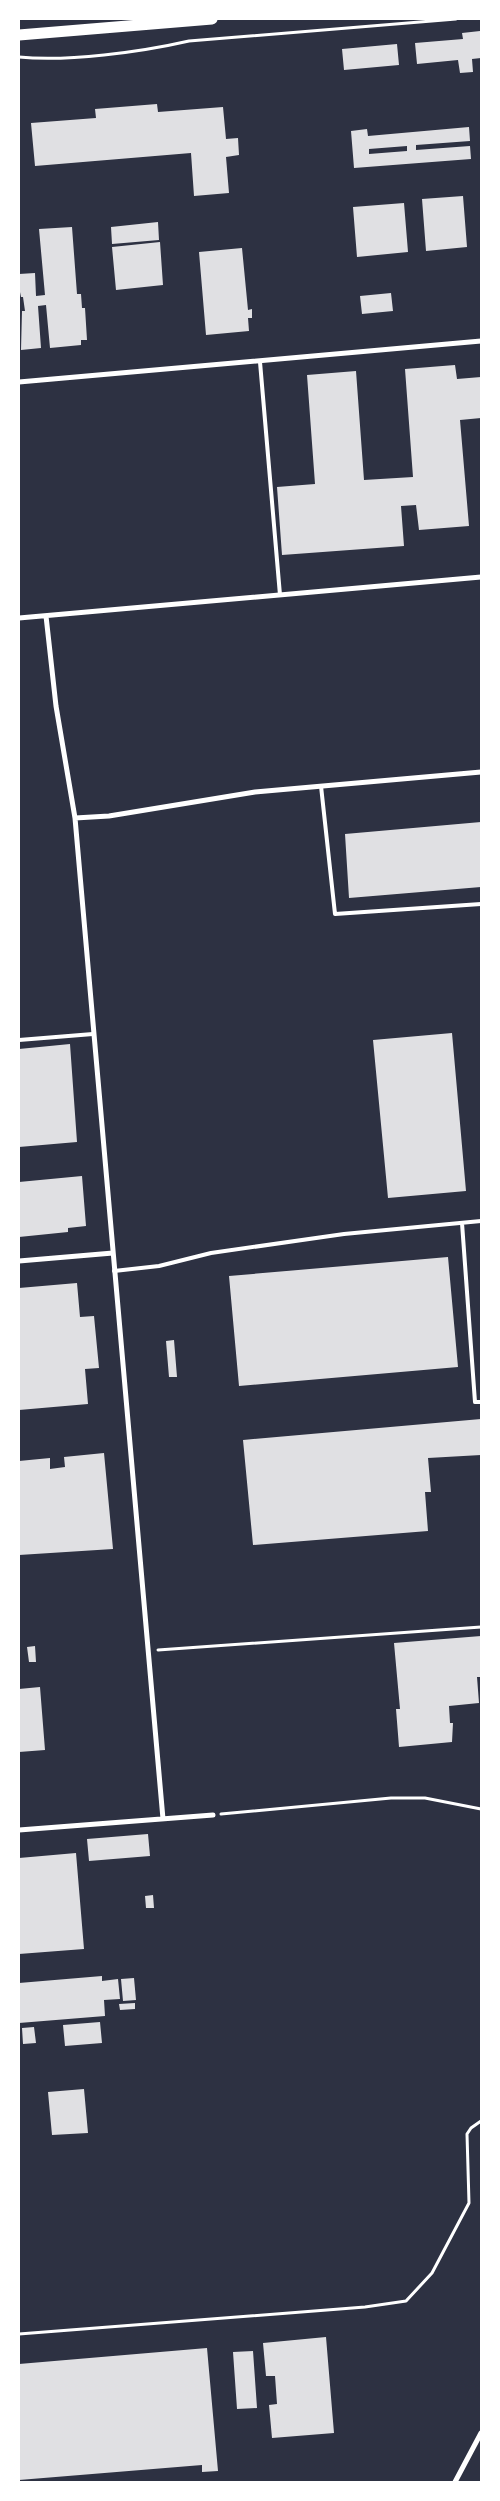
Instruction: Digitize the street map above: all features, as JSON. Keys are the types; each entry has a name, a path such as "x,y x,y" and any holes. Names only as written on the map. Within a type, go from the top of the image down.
{"main road":[{"path":"19,35 105,23 212,19"}],"street":[{"path":"19,382 481,342"},
{"path":"19,618 481,577"},
{"path":"46,616 56,706 75,818 163,1819"},
{"path":"75,818 109,816 246,794 481,772"},
{"path":"19,1261 113,1253"},
{"path":"19,1830 213,1815"},
{"path":"455,2482 481,2433"}],"lane":[{"path":"260,362 280,594"},
{"path":"321,786 335,914 481,904"},
{"path":"19,1040 93,1034"},
{"path":"114,1271 160,1266 221,1251 344,1234 481,1221"},
{"path":"462,1223 475,1402 481,1402"}],"path":[{"path":"19,56 37,59 69,57 162,47 189,42 456,19"},
{"path":"148,1650 481,1627"},
{"path":"213,1815 400,1798 425,1798 481,1809"},
{"path":"19,2334 365,2307 406,2301 432,2273 469,2203 467,2134 471,2128 481,2121"}],"building":[{"path":"480,31 481,58 472,59 473,72 460,73 458,60 417,64 415,43 463,39 462,33"},
{"path":"397,44 399,65 344,70 342,49"},
{"path":"157,104 158,112 223,107 226,139 238,138 239,155 226,157 229,193 194,196 191,153 35,166 31,123 96,118 95,109"},
{"path":"469,127 470,141 416,145 416,150 470,146 471,159 354,168 351,131 367,129 368,136","holes":["407,146 407,151 369,154 369,149"]},
{"path":"463,196 467,247 426,251 422,199"},
{"path":"404,203 408,252 357,257 353,207"},
{"path":"158,222 159,240 112,244 111,227"},
{"path":"72,227 77,294 81,294 82,308 85,308 87,340 81,340 81,345 50,348 46,305 38,306 41,348 21,350 22,311 25,311 19,287 19,274 35,273 36,296 45,295 39,229"},
{"path":"160,242 163,285 116,290 112,247"},
{"path":"242,248 248,310 252,309 252,318 248,318 249,331 206,335 199,252"},
{"path":"391,293 393,311 362,314 360,296"},
{"path":"455,365 457,379 481,377 481,418 460,420 469,526 419,530 416,505 401,506 404,546 282,555 277,487 315,484 307,375 356,371 364,480 413,477 405,369"},
{"path":"481,822 481,887 349,898 345,834"},
{"path":"452,1033 466,1191 388,1198 373,1040"},
{"path":"70,1044 77,1142 19,1147 19,1049"},
{"path":"82,1176 86,1226 68,1228 68,1232 19,1237 19,1182"},
{"path":"448,1257 458,1367 239,1386 229,1276"},
{"path":"77,1283 80,1317 94,1316 99,1368 85,1369 88,1404 19,1410 19,1288"},
{"path":"174,1340 177,1377 169,1377 166,1341"},
{"path":"481,1419 481,1455 428,1458 431,1492 425,1492 428,1531 253,1545 243,1440"},
{"path":"104,1453 113,1549 19,1555 19,1461 50,1458 50,1469 65,1467 64,1457"},
{"path":"481,1636 481,1677 477,1677 479,1703 449,1706 450,1723 453,1723 452,1742 399,1747 396,1709 400,1709 394,1643"},
{"path":"35,1646 36,1662 29,1662 27,1647"},
{"path":"40,1687 45,1750 19,1752 19,1689"},
{"path":"148,1834 150,1856 89,1861 87,1839"},
{"path":"76,1853 84,1949 19,1954 19,1858"},
{"path":"153,1895 154,1908 146,1908 145,1896"},
{"path":"102,1976 102,1981 118,1979 120,1999 104,2000 105,2016 19,2023 19,1983"},
{"path":"134,1978 136,2000 123,2001 121,1979"},
{"path":"135,2003 135,2009 120,2010 119,2004"},
{"path":"100,2022 102,2043 65,2046 63,2025"},
{"path":"34,2027 36,2043 23,2044 22,2028"},
{"path":"84,2089 88,2133 52,2135 48,2092"},
{"path":"326,2337 334,2433 272,2438 269,2405 277,2404 275,2376 266,2376 263,2343"},
{"path":"207,2348 218,2471 202,2472 202,2465 19,2480 19,2364"},
{"path":"253,2351 257,2408 237,2409 233,2352"}]}
